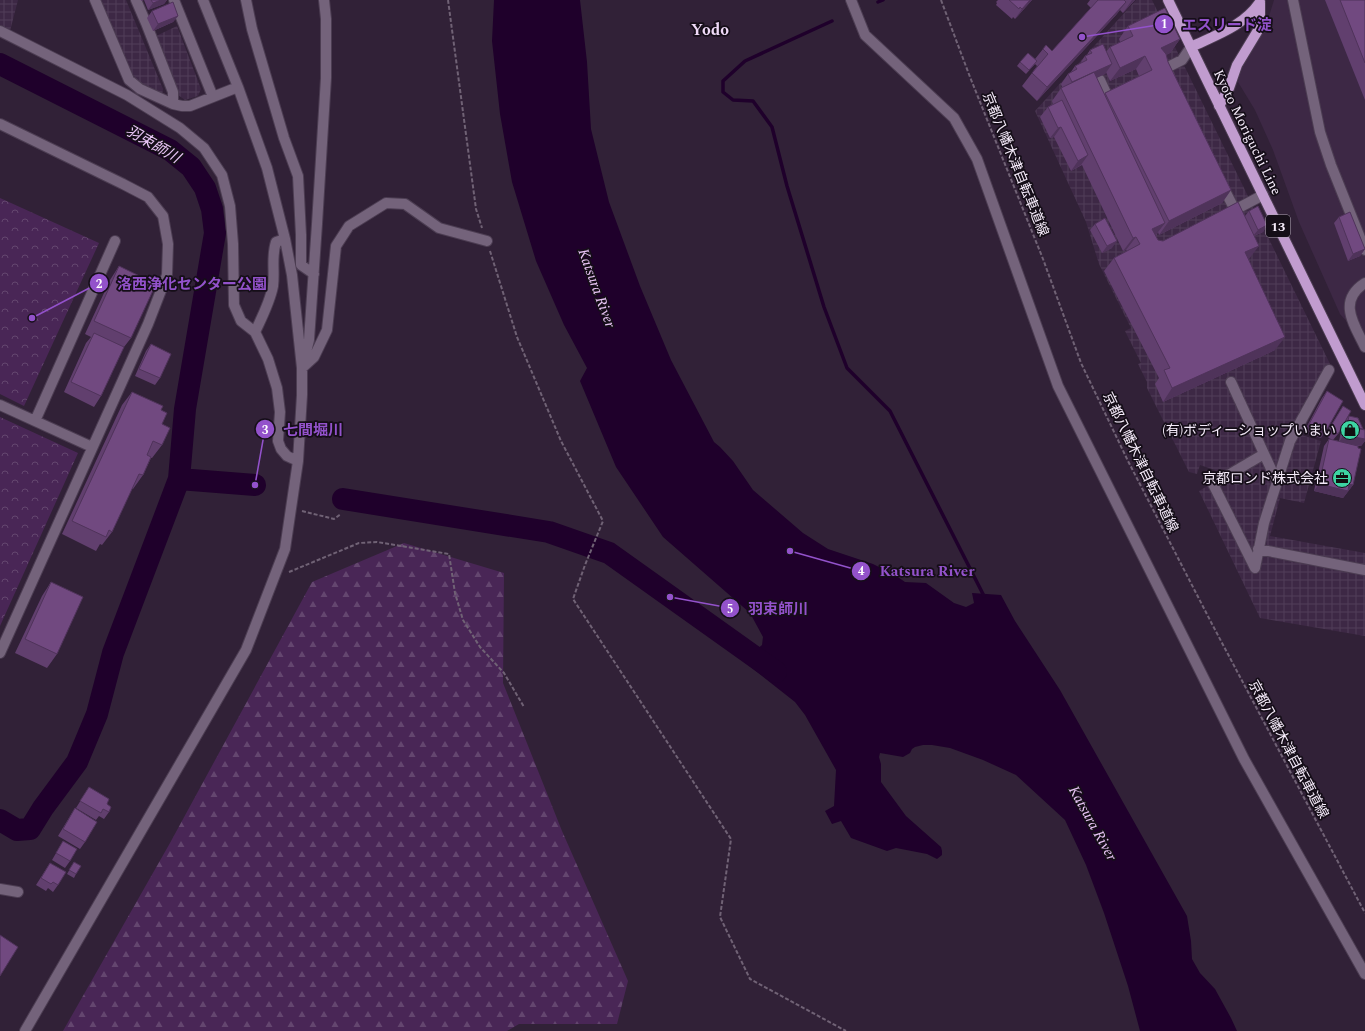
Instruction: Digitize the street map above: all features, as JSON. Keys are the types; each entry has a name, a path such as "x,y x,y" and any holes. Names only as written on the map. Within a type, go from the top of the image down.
{"main road":[{"name":"Kyoto Moriguchi Line","path":"1168,0 1365,405"},
{"path":"1191,47 1238,25 1250,15 1260,1"},
{"path":"1219,106 1229,88 1237,65 1260,27 1260,1"}],"street":[{"path":"95,0 129,80 140,89 173,104 190,106 238,87"},
{"path":"136,0 172,92 173,104"},
{"path":"174,0 213,97"},
{"path":"25,1031 246,650 285,549 298,461 302,395 302,368 294,290 285,239 267,168 238,87 203,0"},
{"path":"246,0 252,29 284,138 298,176 301,265 314,274"},
{"path":"302,368 309,340 326,78 326,19 324,0"},
{"path":"851,0 865,35 954,118 977,159 1058,386 1244,758 1365,974"},
{"path":"1293,0 1320,132 1365,250"},
{"path":"0,31 127,95 180,128 204,148 222,175 230,206 233,244 234,305 241,321 255,332 268,359 277,388 280,412 278,441 281,449 286,456 298,461"},
{"path":"1154,73 1182,60 1191,47"},
{"path":"1168,67 1166,68 1173,82"},
{"path":"1097,100 1111,93 1100,80"},
{"path":"0,124 148,197 162,216 168,244 166,275 148,324 0,653"},
{"path":"1217,175 1235,210"},
{"path":"1219,218 1263,195"},
{"path":"302,368 314,357 327,330 336,246 349,226 386,203 405,204 438,228 486,241"},
{"path":"255,332 265,310 273,285 273,250 276,242 285,239"},
{"path":"36,421 115,241"},
{"path":"1365,283 1356,289 1349,307 1351,318 1365,347"},
{"path":"1264,454 1213,484 1255,568 1264,523 1290,441 1329,370"},
{"path":"1231,382 1277,482"},
{"path":"0,405 92,447"},
{"path":"1258,549 1365,570"},
{"path":"0,889 18,892"}],"path":[{"path":"448,0 476,209 517,337 561,441 603,521 573,599 731,839 720,917 750,979 846,1031"},
{"name":"京都八幡木津自転車道線","path":"941,0 970,77 1043,259 1081,363 1128,461 1208,617 1365,913"},
{"path":"311,512 334,519 340,514"},
{"path":"275,577 359,543 377,542 449,554 455,593 463,620 480,648 504,673 524,706"}],"shaded area":[{"path":"0,0 18,0 10,31 0,26"},
{"path":"100,0 126,0 163,89 162,95 141,84 130,72"},
{"path":"1136,0 1152,0 1333,370 1298,434 1321,441 1304,503 1280,498 1270,536 1365,553 1365,636 1260,618 1199,491 1209,485 1215,470 1200,465 1197,474 1189,472 1147,388 1147,382 1138,364 1141,363 1125,331 1131,328 1099,264 1086,222 1035,111"},
{"path":"1274,0 1365,0 1365,342 1340,314 1299,222 1273,150 1255,110 1238,82 1239,71 1261,35"},
{"path":"177,26 201,89 198,96 185,100 178,95 156,36"}],"green space":[{"path":"0,198 99,243 24,406 0,394"},
{"path":"0,417 78,453 0,626"},
{"path":"404,543 504,573 503,683 562,831 628,981 617,1024 519,1024 507,1031 63,1031 170,843 312,582"}],"water":[{"path":"494,0 580,0 587,62 591,129 609,202 640,286 671,360 714,442 733,461 753,490 803,533 828,549 873,564 905,582 926,583 954,603 966,607 974,603 972,593 1001,595 1015,621 1060,690 1187,916 1192,959 1200,973 1215,989 1237,1031 1140,1031 1128,986 1104,913 1086,865 1065,820 1016,775 983,760 950,748 932,745 915,747 910,753 903,757 880,753 881,782 906,816 941,847 942,855 937,859 927,854 896,848 887,851 851,838 841,821 832,824 825,811 834,806 836,770 805,715 795,702 743,661 762,645 763,637 750,613 663,537 616,467 580,381 587,368 564,325 536,261 512,182 500,114 492,41"}],"building":[{"path":"151,0 161,0 153,3"},
{"path":"1009,0 1030,0 1022,9 1020,7 1019,9"},
{"path":"1098,0 1124,0 1126,2 1047,87 1032,73 1048,54 1043,49 1046,45 1052,51"},
{"path":"1340,0 1365,0 1365,63"},
{"path":"173,2 178,16 158,24 152,11"},
{"path":"1165,8 1180,39 1161,48 1166,54 1168,62 1231,190 1169,221 1105,93 1152,70 1145,56 1120,68 1110,47 1133,36 1128,26"},
{"path":"1103,44 1112,64 1072,82 1068,74 1077,69 1075,66 1087,60 1085,56 1092,53 1090,50"},
{"path":"1028,53 1037,61 1029,70 1020,62"},
{"path":"1094,72 1165,223 1152,229 1158,240 1163,241 1238,202 1259,246 1245,252 1285,337 1172,388 1164,370 1170,368 1114,258 1140,244 1136,237 1133,238 1061,88"},
{"path":"1062,100 1088,155 1078,161 1061,127 1058,128 1048,107"},
{"path":"1258,206 1267,225 1258,230 1249,211"},
{"path":"1350,212 1365,249 1353,254 1339,217"},
{"path":"1105,218 1117,241 1107,246 1095,224"},
{"path":"119,266 156,284 131,338 94,321"},
{"path":"94,333 124,347 101,396 71,382"},
{"path":"151,344 171,354 160,378 139,369"},
{"path":"1327,391 1343,401 1326,431 1308,426"},
{"path":"132,392 163,406 161,410 167,413 162,424 170,428 162,445 153,441 147,455 151,457 143,475 139,474 112,532 109,530 106,537 72,521"},
{"path":"1343,406 1351,411 1338,434 1329,429"},
{"path":"1349,416 1358,418 1363,429 1347,426"},
{"path":"1346,426 1365,430 1365,439 1344,435"},
{"path":"1329,439 1358,446 1358,448 1361,449 1353,485 1349,484 1348,491 1319,484"},
{"path":"51,582 83,597 57,654 25,639"},
{"path":"89,787 109,799 107,804 111,807 109,812 103,809 101,813 80,801"},
{"path":"75,808 97,822 85,842 63,829"},
{"path":"63,841 77,849 70,861 56,853"},
{"path":"74,862 81,866 76,874 69,870"},
{"path":"50,863 66,872 58,885 53,882 51,884 41,878"},
{"path":"0,935 18,947 0,976"}],"waterway":[{"path":"878,2 883,0"},
{"path":"832,21 745,61 723,81 723,92 733,100 753,101 772,127 787,186 824,307 847,368 890,411 984,596"},
{"name":"羽束師川","path":"0,64 170,150 191,167 205,188 212,209 215,233 185,409 179,479 113,653 97,714 77,762 43,808 30,829 17,830 0,820"},
{"path":"179,479 255,485"},
{"name":"羽束師川","path":"343,499 549,532 609,553 776,672"}],"place":[{"name":"エスリード淀","path":"1082,37"},
{"name":"洛西浄化センター公園","path":"32,318"},
{"name":"(有)ボディーショップいまい","path":"1350,430"},
{"name":"京都ロンド株式会社","path":"1342,478"},
{"name":"七間堀川","path":"255,485"},
{"name":"Katsura River","path":"790,551"},
{"name":"羽束師川","path":"670,597"}],"district":[{"name":"Yodo","path":"710,29"}]}
